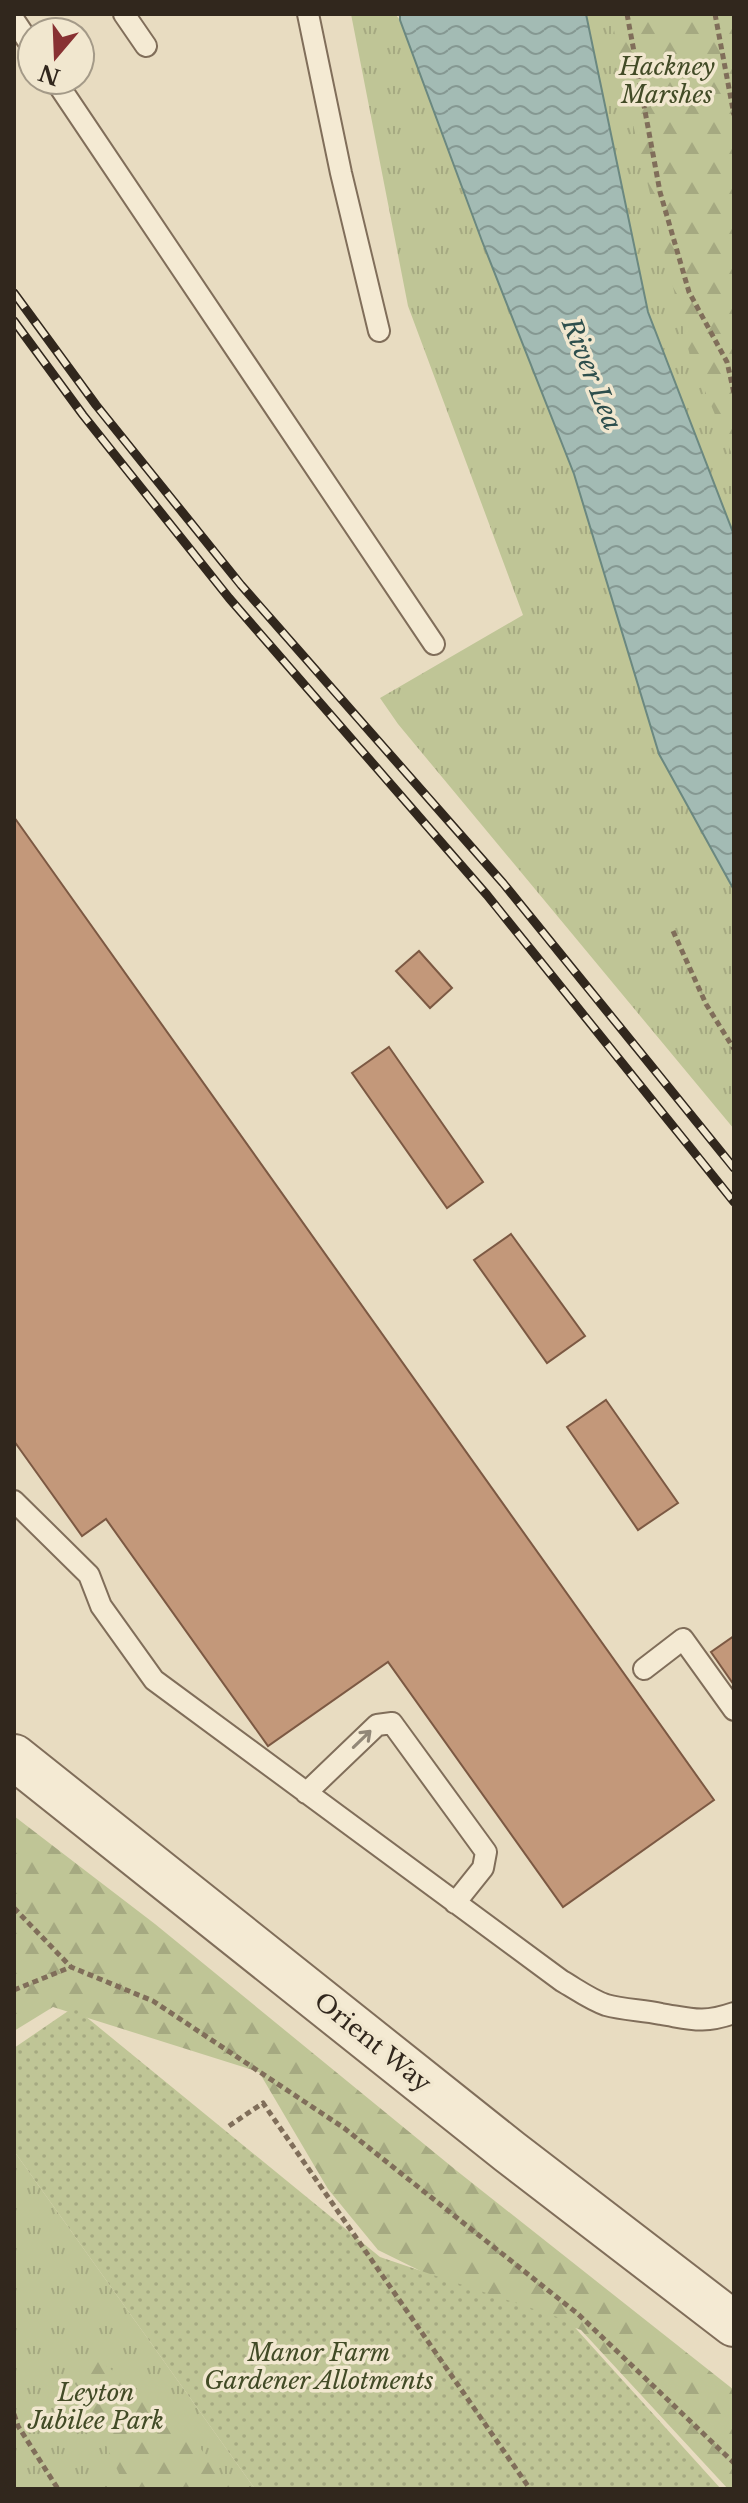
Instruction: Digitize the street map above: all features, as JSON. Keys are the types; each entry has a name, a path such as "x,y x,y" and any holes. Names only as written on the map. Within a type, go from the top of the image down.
{"street":[{"name":"Orient Way","path":"14,1757 522,2161 734,2324"}],"lane":[{"path":"124,14 146,46"},
{"path":"308,14 341,173 379,331"},
{"path":"66,96 434,644"},
{"path":"14,1501 89,1575 101,1606 154,1680 562,1981 603,2004 685,2020 710,2020 734,2013"},
{"path":"644,1669 683,1639 734,1710"},
{"path":"306,1793 377,1725 392,1723 486,1852 483,1868 455,1903"}],"path":[{"path":"627,14 664,206 689,292 727,362 734,393"},
{"path":"715,14 734,115"},
{"path":"673,931 706,1004 734,1049"},
{"path":"14,1908 71,1967 153,2001 344,2128 578,2314 734,2463"},
{"path":"14,1990 71,1967"},
{"path":"229,2126 263,2103 530,2489"},
{"path":"14,2414 18,2426 58,2489"}],"green space":[{"path":"351,14 395,14 400,20 574,474 659,754 734,890 734,1129 398,724 380,698 523,615 408,306"},
{"name":"Hackney Marshes","path":"586,14 734,14 734,535 648,312"},
{"name":"Hackney Marshes","path":"611,14 734,14 734,459 690,356 628,104"},
{"path":"14,1816 155,1924 457,2171 734,2390 734,2489 728,2489 581,2330 449,2285 378,2250 328,2189 259,2072 53,2007 14,2031"},
{"name":"Manor Farm Gardener Allotments","path":"74,2007 380,2257 569,2321 721,2489 255,2489 14,2151 14,2048"},
{"name":"Leyton Jubilee Park","path":"14,2151 255,2489 14,2489"},
{"path":"100,2361 182,2424 231,2489 126,2489 82,2393 65,2371"}],"water":[{"name":"River Lea","path":"400,14 586,14 648,312 734,535 734,890 659,754 574,474 482,241"}],"building":[{"path":"14,817 714,1800 563,1907 388,1662 268,1746 106,1519 82,1536 14,1441"},
{"path":"419,951 452,988 430,1008 396,971"},
{"path":"389,1047 483,1182 447,1208 352,1073"},
{"path":"511,1234 585,1336 547,1363 474,1260"},
{"path":"606,1400 678,1503 638,1530 567,1427"},
{"path":"734,1636 734,1685 711,1652"}],"railway":[{"path":"14,293 96,405 241,585 503,883 734,1168"},
{"path":"14,321 83,415 229,598 487,895 734,1202"}]}
